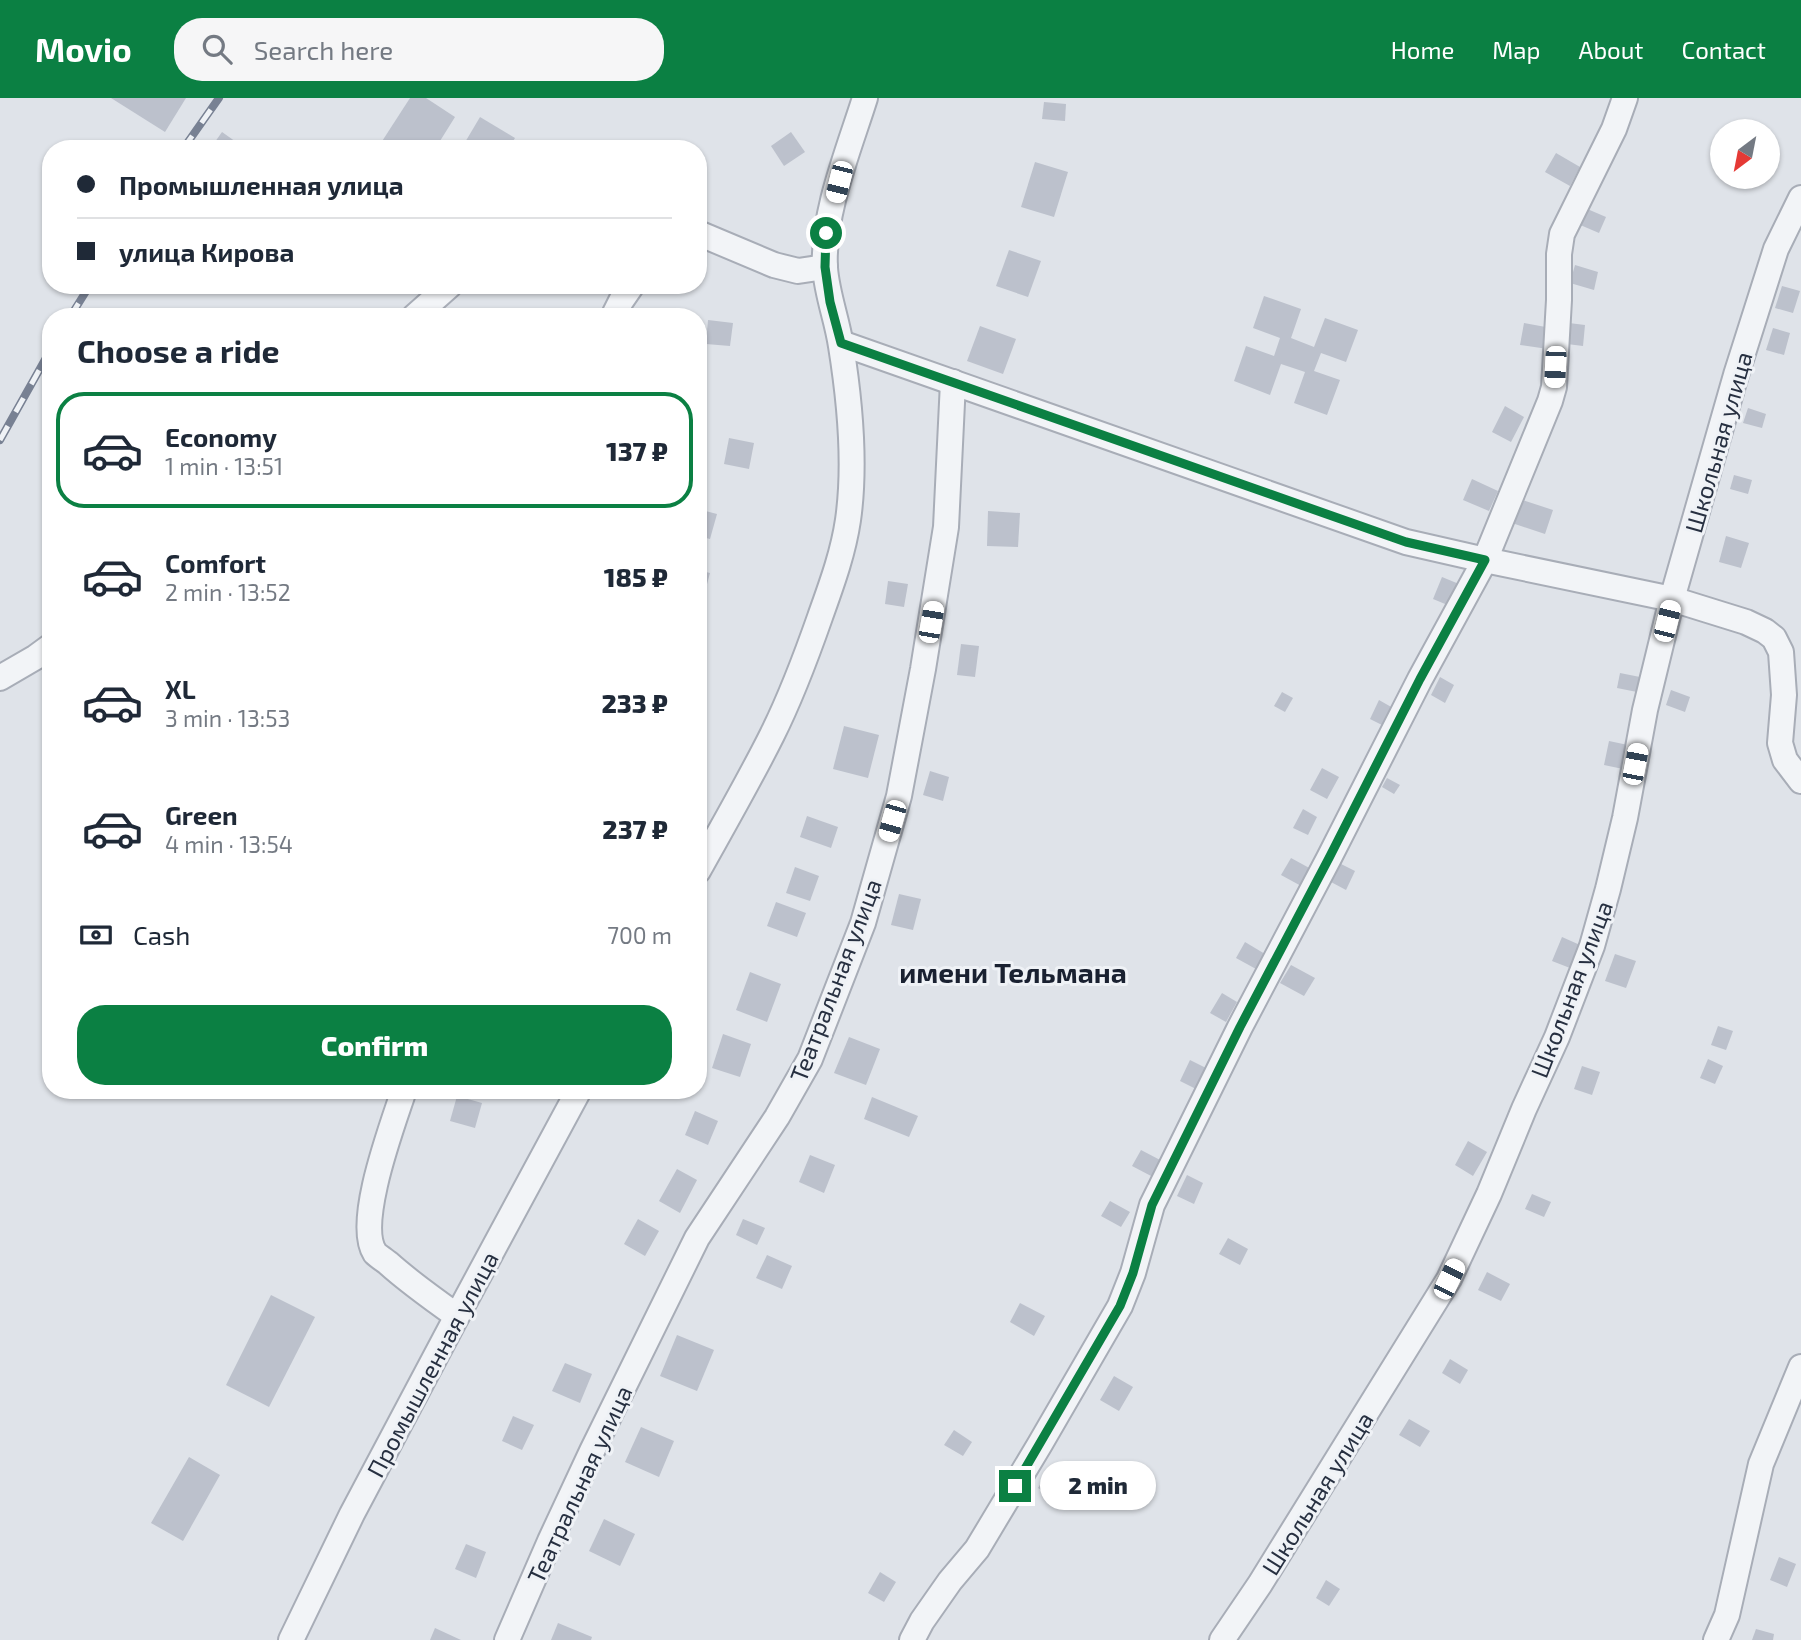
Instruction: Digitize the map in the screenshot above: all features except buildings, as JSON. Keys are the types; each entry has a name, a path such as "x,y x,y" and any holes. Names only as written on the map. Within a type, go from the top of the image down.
{"street":[{"path":"707,854 772,735 806,657 835,575 848,521 851,469 848,409 841,343 830,302 825,267 826,233 865,98"},
{"path":"912,1640 950,1581 977,1549 1120,1306 1133,1273 1152,1205 1240,1027 1420,679 1485,560 1554,387 1562,234 1614,129 1625,98"},
{"name":"Школьная улица","path":"1222,1640 1273,1563 1449,1279 1557,1037 1592,946 1608,889 1625,818 1645,710 1672,599 1736,375 1776,249 1801,198"},
{"path":"707,239 774,265 798,271 825,267"},
{"path":"424,308 440,294"},
{"path":"841,343 1406,542 1672,599 1746,622 1774,638 1781,652 1784,695 1780,743 1785,760 1801,781"},
{"name":"Театральная улица","path":"507,1640 592,1451 697,1238 777,1117 810,1059 863,923 899,796 923,669 946,527 953,383"},
{"path":"0,678 42,653"},
{"path":"401,1099 373,1190 369,1236 375,1252 401,1275 457,1316"},
{"name":"Промышленная улица","path":"291,1640 352,1514 574,1099"},
{"path":"1716,1640 1727,1615 1761,1464 1801,1367"}],"railway":[{"path":"189,140 219,98"},
{"path":"76,308 84,294"},
{"path":"0,440 42,365"}],"district":[{"name":"имени Тельмана","path":"1013,972"}],"route":[{"path":"826,233 825,267 830,302 841,343 1406,542 1485,560 1420,679 1240,1027 1152,1205 1133,1273 1120,1306 1015,1486"}]}
